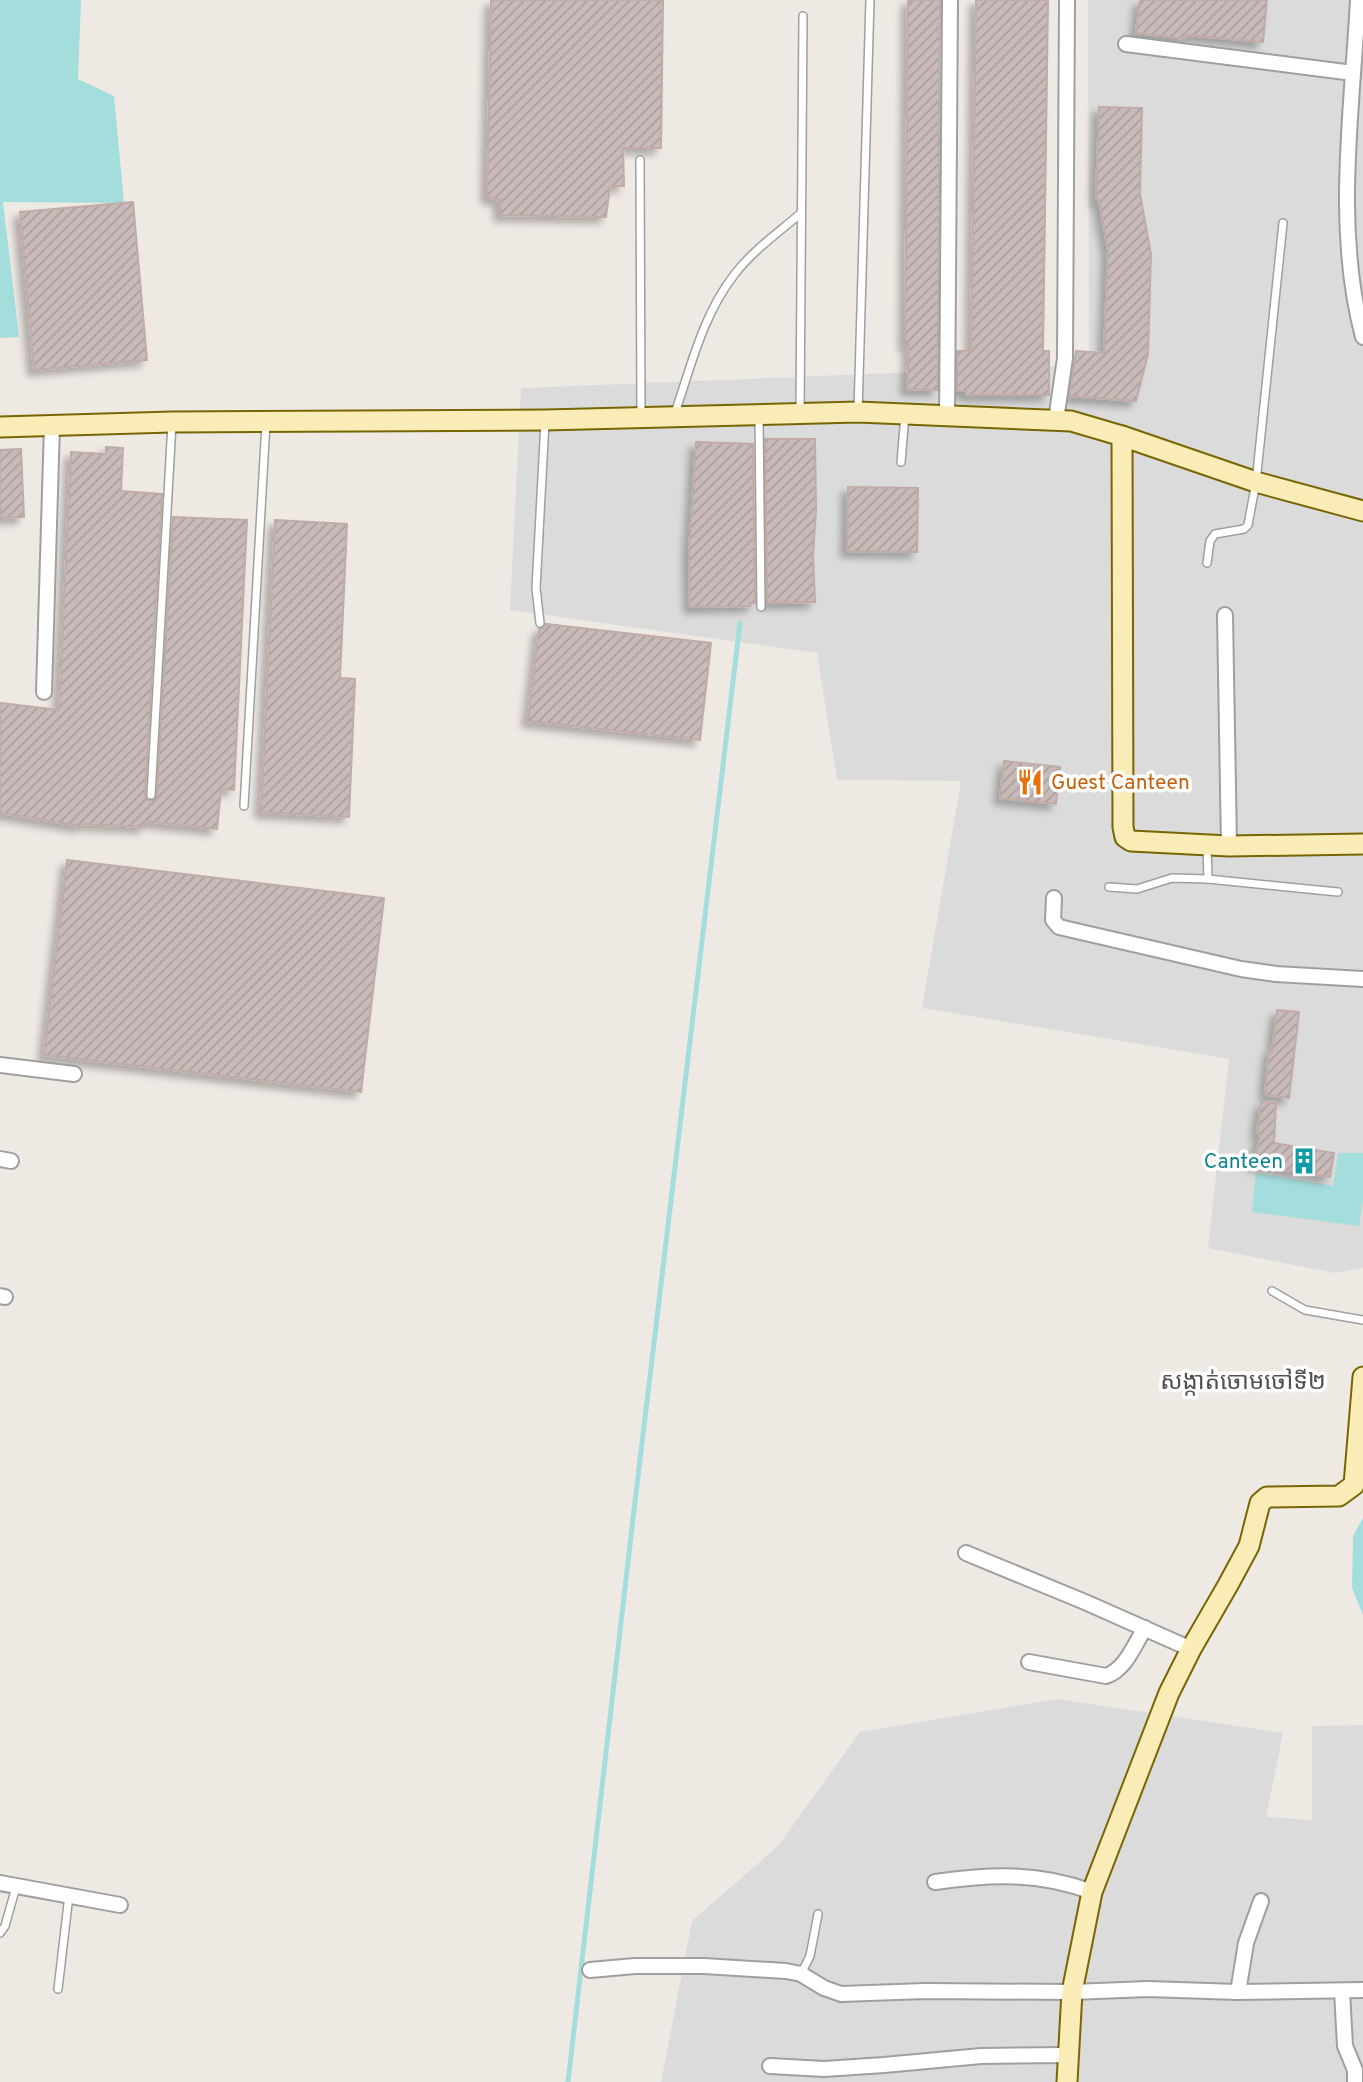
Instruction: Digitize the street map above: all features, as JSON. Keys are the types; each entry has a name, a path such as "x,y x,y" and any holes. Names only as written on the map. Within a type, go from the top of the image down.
{"street":[{"path":"947,416 950,0"},
{"path":"1056,420 1065,358 1067,0"},
{"path":"1359,0 1350,114 1347,230 1355,307 1363,337"},
{"path":"1126,44 1353,73"},
{"path":"0,427 172,422 545,420 858,412 1056,420 1071,421 1122,436 1256,482 1363,511"},
{"path":"44,692 52,425"},
{"path":"1122,436 1125,836 1130,841 1229,846 1363,844"},
{"path":"1225,615 1229,846"},
{"path":"1054,898 1053,920 1059,928 1241,969 1276,974 1363,979"},
{"path":"0,1065 74,1074"},
{"path":"1067,2082 1072,1992 1092,1892 1164,1706 1191,1649 1249,1546 1260,1503 1267,1497 1339,1496 1354,1485 1363,1377"},
{"path":"966,1553 1191,1649"},
{"path":"1028,1662 1106,1676 1115,1673 1124,1664 1144,1628"},
{"path":"935,1882 976,1876 1011,1876 1055,1880 1092,1892"},
{"path":"0,1883 120,1905"},
{"path":"1238,1992 1247,1943 1261,1901"},
{"path":"590,1970 635,1966 704,1966 786,1971 841,1994 1148,1989 1238,1992 1363,1990"},
{"path":"1342,1991 1345,2046 1355,2070 1355,2082"},
{"path":"770,2066 824,2068 981,2056 1067,2056"}],"lane":[{"path":"858,412 870,0"},
{"path":"800,414 803,16"},
{"path":"640,160 641,418"},
{"path":"674,417 707,318 733,276 753,254 801,213"},
{"path":"1207,562 1210,541 1215,534 1244,529 1248,525 1256,482 1283,223"},
{"path":"901,462 905,414"},
{"path":"760,415 761,607"},
{"path":"540,623 536,587 545,420"},
{"path":"151,795 172,422"},
{"path":"244,806 266,423"},
{"path":"1207,845 1208,879"},
{"path":"1109,887 1137,888 1172,878 1338,892"},
{"path":"1272,1291 1305,1310 1363,1320"},
{"path":"0,1933 5,1926 16,1886"},
{"path":"58,1989 69,1894"},
{"path":"801,1975 810,1956 818,1914"}],"shaded area":[{"path":"1088,0 1363,0 1363,1268 1335,1273 1208,1248 1229,1059 922,1008 961,781 837,780 817,653 510,610 521,388 1089,365"},
{"path":"1057,1699 1283,1733 1266,1817 1312,1820 1312,1726 1363,1725 1363,2082 661,2082 692,1921 778,1846 860,1732"}],"water":[{"path":"0,0 81,0 78,79 114,96 124,203 3,202 19,337 0,338"},
{"path":"1338,1153 1363,1153 1363,1199 1359,1226 1252,1212 1256,1173 1333,1186"},
{"path":"1363,1518 1363,1615 1352,1588 1353,1536"}],"building":[{"path":"491,0 663,0 661,148 623,148 624,186 610,186 606,217 500,215 500,200 487,197"},
{"path":"908,0 940,0 938,390 907,389 909,345 905,345"},
{"path":"976,0 1048,0 1043,351 1049,351 1049,395 966,395 966,391 957,391 957,351 971,351"},
{"path":"1140,0 1267,0 1263,42 1186,35 1185,39 1136,33"},
{"path":"1099,107 1142,108 1140,194 1151,254 1148,354 1136,401 1069,396 1076,351 1104,353 1108,250 1099,200 1096,200"},
{"path":"133,202 147,360 34,370 20,212"},
{"path":"765,439 815,439 815,602 767,603"},
{"path":"696,442 753,444 755,603 750,603 750,606 690,607 689,552"},
{"path":"106,447 123,448 121,491 162,494 145,795 148,800 154,800 157,795 173,517 247,520 234,790 221,789 217,829 145,821 145,827 80,826 0,813 0,703 59,710 71,452 106,454"},
{"path":"21,449 24,517 0,518 0,450"},
{"path":"848,487 918,488 917,552 847,551"},
{"path":"275,520 347,524 340,678 355,679 349,817 261,812"},
{"path":"546,624 711,643 700,740 528,721 539,629"},
{"name":"Guest Canteen","path":"1004,761 1060,767 1056,804 1000,798"},
{"path":"67,860 384,898 361,1092 44,1055"},
{"path":"1277,1010 1299,1012 1289,1098 1265,1095 1269,1051 1272,1052"},
{"path":"1261,1102 1276,1103 1274,1143 1334,1153 1330,1177 1254,1165 1260,1134 1257,1133"}],"waterway":[{"path":"568,2082 740,623"}],"place":[{"name":"Guest Canteen","path":"1030,782"},
{"name":"Canteen","path":"1304,1161"}],"district":[{"name":"សង្កាត់ចោមចៅទី២","path":"1243,1381"}]}
